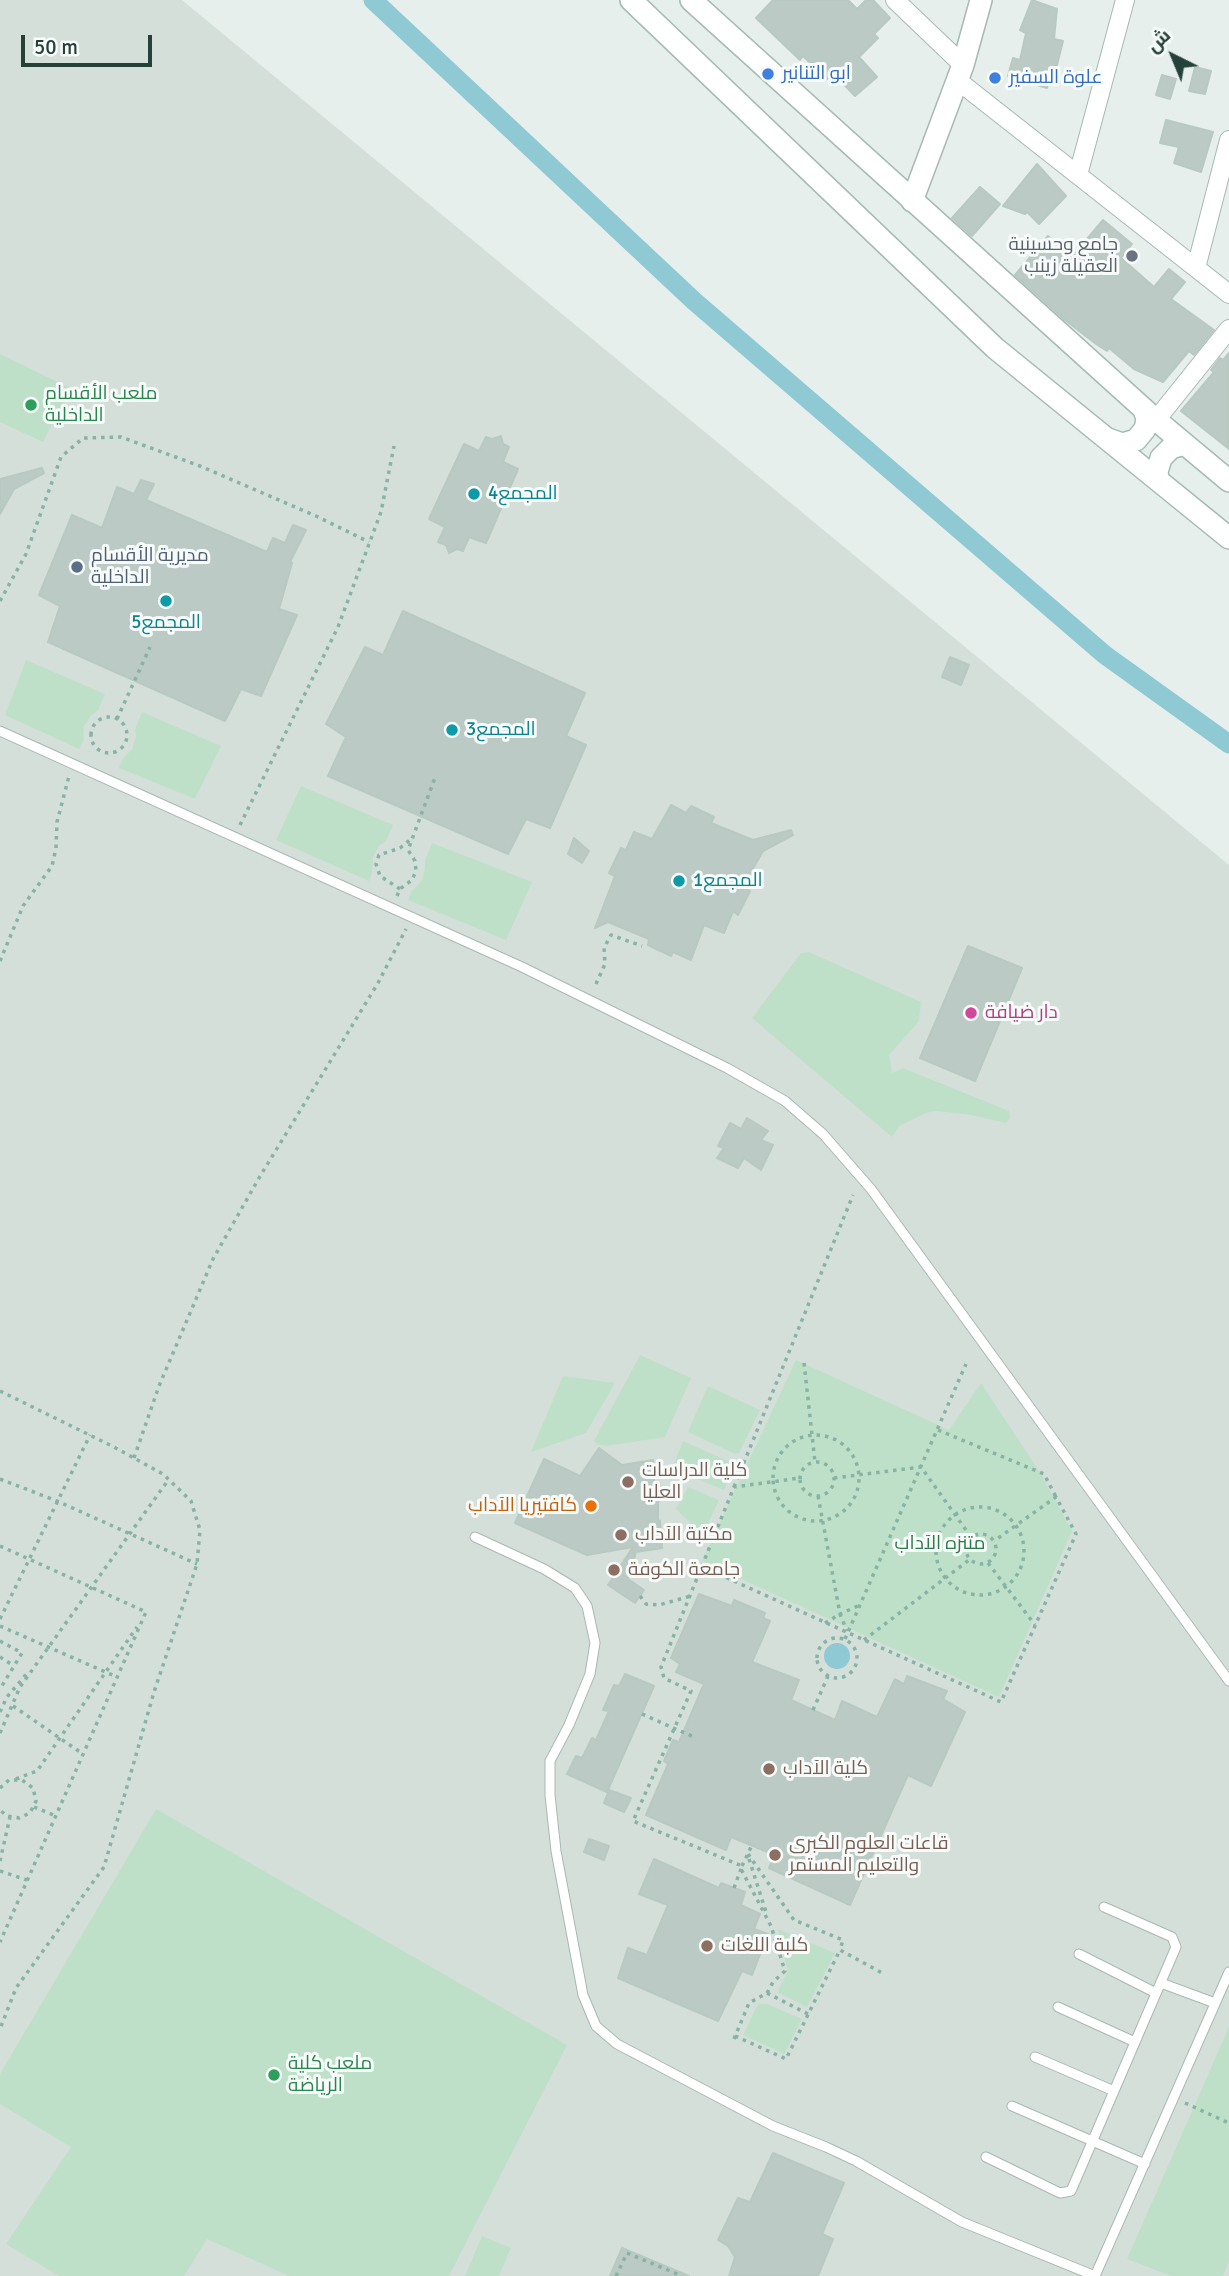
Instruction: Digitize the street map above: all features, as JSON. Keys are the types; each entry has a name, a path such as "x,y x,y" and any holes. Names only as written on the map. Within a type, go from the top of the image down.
{"main road":[{"path":"631,0 995,348 1229,538"},
{"path":"691,0 1150,415 1229,481"},
{"path":"912,201 960,73 981,0"},
{"path":"1108,439 1122,444 1136,440 1145,429 1150,415"},
{"path":"1158,480 1161,458 1171,448 1184,444"}],"street":[{"path":"895,0 960,73 1078,175 1229,294"},
{"path":"1078,175 1125,0"},
{"path":"1196,268 1229,141"},
{"path":"1150,415 1229,330"}],"lane":[{"path":"0,731 522,967 727,1068 785,1101 823,1135 871,1188 1229,1681"},
{"path":"475,1537 544,1569 575,1588 587,1606 595,1643 590,1674 569,1725 550,1761 550,1795 555,1851 583,1995 596,2026 617,2044 773,2126 856,2161 962,2221 1095,2276 1229,1972"},
{"path":"986,2157 1060,2193 1071,2190 1176,1947 1175,1940 1104,1907"},
{"path":"1079,1954 1156,1993"},
{"path":"1160,1983 1215,2003"},
{"path":"1058,2007 1135,2042"},
{"path":"1035,2057 1114,2091"},
{"path":"1012,2106 1144,2164"}],"path":[{"path":"0,601 26,554 61,457 83,439 121,437 200,466 369,542"},
{"path":"234,837 338,627 381,512 394,446"},
{"path":"117,719 150,647"},
{"path":"103,718 117,719 127,731 126,742 118,751 107,754 101,752 90,737 93,725 103,718"},
{"path":"0,961 23,905 52,866 61,801 73,764"},
{"path":"396,898 400,889 412,880 416,871 415,861 408,850 436,775"},
{"path":"400,889 380,876 376,864 379,855 400,848 412,838"},
{"path":"134,1458 159,1386 213,1259 258,1178 378,983 412,917"},
{"path":"596,984 605,964 604,948 611,935 642,946"},
{"path":"771,1926 741,1868 633,1821 691,1691 664,1678 661,1667 853,1195"},
{"path":"804,1363 816,1462"},
{"path":"845,1639 966,1364"},
{"path":"0,1397 2,1392 90,1435 169,1479 191,1501 200,1530 197,1564 154,1692 104,1867 16,1988 0,2029"},
{"path":"703,1567 1001,1702 1076,1534 1044,1474 937,1430"},
{"path":"0,1619 90,1435"},
{"path":"812,1435 829,1436 844,1445 855,1458 860,1475 857,1493 847,1509 822,1521 806,1520 791,1514 780,1502 773,1482 776,1463 784,1449 797,1439 812,1435"},
{"path":"816,1462 826,1465 834,1478 828,1493 812,1496 803,1489 800,1478 805,1468 816,1462"},
{"path":"834,1478 921,1468"},
{"path":"921,1468 971,1537"},
{"path":"734,1487 800,1478"},
{"path":"0,1479 197,1564"},
{"path":"0,1733 20,1687 169,1479"},
{"path":"818,1496 839,1614 848,1633"},
{"path":"994,1541 1056,1497"},
{"path":"983,1507 1002,1513 1016,1525 1023,1541 1024,1558 1018,1574 1006,1587 990,1594 974,1595 958,1589 946,1578 938,1562 937,1544 943,1528 955,1515 964,1510 983,1507"},
{"path":"981,1534 994,1541 995,1556 988,1563 978,1565 969,1560 966,1545 971,1537 981,1534"},
{"path":"0,1546 146,1612 0,1942"},
{"path":"864,1640 969,1560"},
{"path":"988,1563 1035,1625"},
{"path":"640,1596 646,1604 659,1605 691,1595"},
{"path":"825,1623 860,1605"},
{"path":"0,1788 9,1780 37,1771 143,1618"},
{"path":"0,1626 117,1677"},
{"path":"832,1638 845,1639 855,1648 855,1667 846,1676 828,1676 818,1666 820,1646 832,1638"},
{"path":"0,1642 22,1653 0,1689"},
{"path":"0,1712 7,1697 42,1656"},
{"path":"0,1657 14,1666"},
{"path":"813,1710 828,1676"},
{"path":"12,1705 83,1754"},
{"path":"642,1714 696,1738"},
{"path":"0,1810 10,1817 25,1816 34,1807 33,1788 16,1779"},
{"path":"34,1807 56,1816"},
{"path":"0,1861 10,1817"},
{"path":"733,1888 751,1845"},
{"path":"748,1854 794,1920 843,1940 786,2059 734,2038 749,2003 767,1993 773,1982 785,1971 748,1854"},
{"path":"0,1871 27,1880"},
{"path":"840,1950 884,1973"},
{"path":"767,1993 808,2014"},
{"path":"1173,2097 1229,2123"},
{"path":"616,2276 627,2253 682,2276"}],"shaded area":[{"name":"جامعة الكوفة","path":"0,0 182,0 1229,865 1229,2276 0,2276"}],"green space":[{"name":"ملعب الأقسام الداخلية","path":"0,354 70,388 43,442 0,422"},
{"path":"26,660 105,694 98,710 84,726 83,741 79,749 5,715"},
{"path":"142,712 221,746 195,799 119,768 132,749 136,737 135,729"},
{"path":"301,786 393,825 386,841 379,846 373,857 369,881 276,840"},
{"path":"432,843 532,882 506,940 408,900 422,880 425,860"},
{"path":"809,952 921,1002 919,1021 889,1055 892,1073 903,1068 1009,1111 1010,1118 1006,1123 936,1111 899,1126 892,1137 752,1018 801,953"},
{"path":"640,1355 691,1378 665,1437 607,1446 596,1444 594,1441"},
{"name":"متنزه الآداب","path":"796,1360 949,1430 981,1383 1039,1471 1072,1531 999,1697 702,1561"},
{"path":"563,1376 615,1383 586,1433 531,1452"},
{"path":"708,1386 760,1410 739,1453 735,1454 688,1432"},
{"path":"683,1441 734,1466 724,1490 672,1469"},
{"path":"688,1487 719,1500 703,1535 676,1509"},
{"path":"156,1809 567,2045 449,2276 289,2276 207,2239 184,2276 59,2276 6,2244 71,2147 0,2104 0,2074"},
{"path":"778,1929 835,1953 807,2007 779,1993 788,1971"},
{"path":"758,2004 767,2004 802,2019 784,2054 743,2035"},
{"path":"1229,2027 1229,2261 1223,2276 1171,2276 1127,2259"},
{"path":"482,2236 511,2248 499,2276 465,2276"}],"water":[{"path":"837,1643 846,1647 850,1656 846,1665 837,1669 828,1665 824,1656 828,1647"}],"building":[{"path":"773,0 848,0 857,9 866,0 873,0 890,18 874,34 878,38 859,57 877,77 855,96 833,73 827,79 803,56 800,60 756,18"},
{"path":"1032,0 1057,9 1054,39 1063,41 1056,69 1053,68 1047,88 1008,76 1013,58 1020,60 1026,33 1020,30"},
{"path":"1195,67 1211,71 1205,94 1189,91"},
{"path":"1162,75 1176,79 1170,99 1156,95"},
{"path":"1166,120 1213,132 1201,172 1174,163 1179,147 1160,143"},
{"path":"1037,164 1066,196 1039,224 1027,212 1025,214 1003,206"},
{"path":"980,187 1000,204 972,236 952,218"},
{"path":"1103,220 1132,244 1121,258 1154,287 1169,269 1185,282 1171,299 1214,330 1194,355 1189,351 1163,382 1134,369 1109,348 1107,351 1096,344 1015,275 1048,236 1072,257"},
{"path":"1229,353 1229,449 1181,411 1214,372 1211,370 1220,358 1223,360"},
{"name":"المجمع4","path":"501,436 503,444 509,447 503,462 518,469 486,543 469,537 463,551 457,549 449,553 446,545 438,542 445,527 429,519 464,444 479,451 486,437 492,439"},
{"path":"42,468 44,473 14,489 0,514 0,479"},
{"name":"المجمع5","path":"141,480 154,484 146,500 267,552 273,538 285,543 293,525 306,530 290,562 292,563 279,609 297,615 261,696 241,689 225,721 48,642 60,606 39,595 72,515 102,528 117,487 134,494"},
{"name":"المجمع3","path":"403,611 585,693 566,736 586,745 550,828 526,819 508,854 328,776 346,737 326,724 365,647 383,655"},
{"path":"950,657 969,665 961,685 942,677"},
{"name":"المجمع1","path":"671,805 686,813 691,806 714,817 711,823 753,840 791,830 793,835 763,851 743,886 750,891 738,915 733,911 724,933 704,925 691,960 673,952 671,956 648,945 649,939 608,922 595,928 615,876 609,873 621,848 626,850 634,832 652,839"},
{"path":"574,838 589,851 582,863 568,854"},
{"name":"دار ضيافة","path":"968,946 1022,968 975,1081 920,1058"},
{"path":"747,1118 768,1131 761,1140 773,1145 761,1170 744,1158 738,1168 717,1158 724,1148 718,1146 730,1123 741,1129"},
{"name":"كافتيريا الآداب","path":"599,1448 622,1465 653,1460 654,1484 664,1489 658,1502 662,1548 636,1552 628,1579 644,1590 635,1603 608,1585 633,1547 587,1555 515,1523 544,1459 580,1476"},
{"name":"كلية الآداب","path":"699,1594 732,1606 734,1600 765,1613 763,1618 770,1621 752,1662 799,1680 791,1700 835,1720 842,1701 877,1717 895,1679 904,1684 907,1676 947,1691 943,1699 965,1712 931,1786 908,1775 850,1905 769,1868 775,1855 731,1837 726,1850 646,1815 668,1764 664,1761 673,1740 679,1742 704,1684 676,1672 680,1664 671,1658"},
{"path":"625,1674 654,1686 607,1792 567,1774 576,1756 582,1758 592,1738 596,1740 609,1711 603,1710 614,1685 619,1686"},
{"path":"609,1790 631,1798 624,1812 604,1803"},
{"path":"589,1839 609,1846 604,1860 584,1852"},
{"path":"654,1859 719,1888 721,1883 745,1892 741,1905 760,1914 754,1929 768,1934 752,1975 742,1971 718,2021 618,1978 628,1948 647,1955 668,1905 639,1894"},
{"path":"773,2153 844,2183 822,2234 833,2239 818,2276 729,2276 735,2257 728,2246 718,2240 738,2198 750,2202"},
{"path":"622,2248 689,2276 610,2276"}],"waterway":[{"path":"373,0 694,301 1105,655 1229,744"}],"place":[{"name":"ابو التنانير","path":"768,74"},
{"name":"علوة السفير","path":"995,78"},
{"name":"جامع وحسينية العقيلة زينب","path":"1132,256"},
{"name":"ملعب الأقسام الداخلية","path":"31,405"},
{"name":"المجمع4","path":"474,494"},
{"name":"مديرية الأقسام الداخلية","path":"77,567"},
{"name":"المجمع5","path":"166,601"},
{"name":"المجمع3","path":"452,730"},
{"name":"المجمع1","path":"679,881"},
{"name":"دار ضيافة","path":"971,1013"},
{"name":"كلية الدراسات العليا","path":"628,1482"},
{"name":"كافتيريا الآداب","path":"591,1506"},
{"name":"مكتبة الآداب","path":"621,1535"},
{"name":"جامعة الكوفة","path":"614,1570"},
{"name":"كلية الآداب","path":"769,1769"},
{"name":"قاعات العلوم الكبرى والتعليم المستمر","path":"775,1855"},
{"name":"كلبة اللغات","path":"707,1946"},
{"name":"ملعب كلية الرياضة","path":"274,2075"}]}
